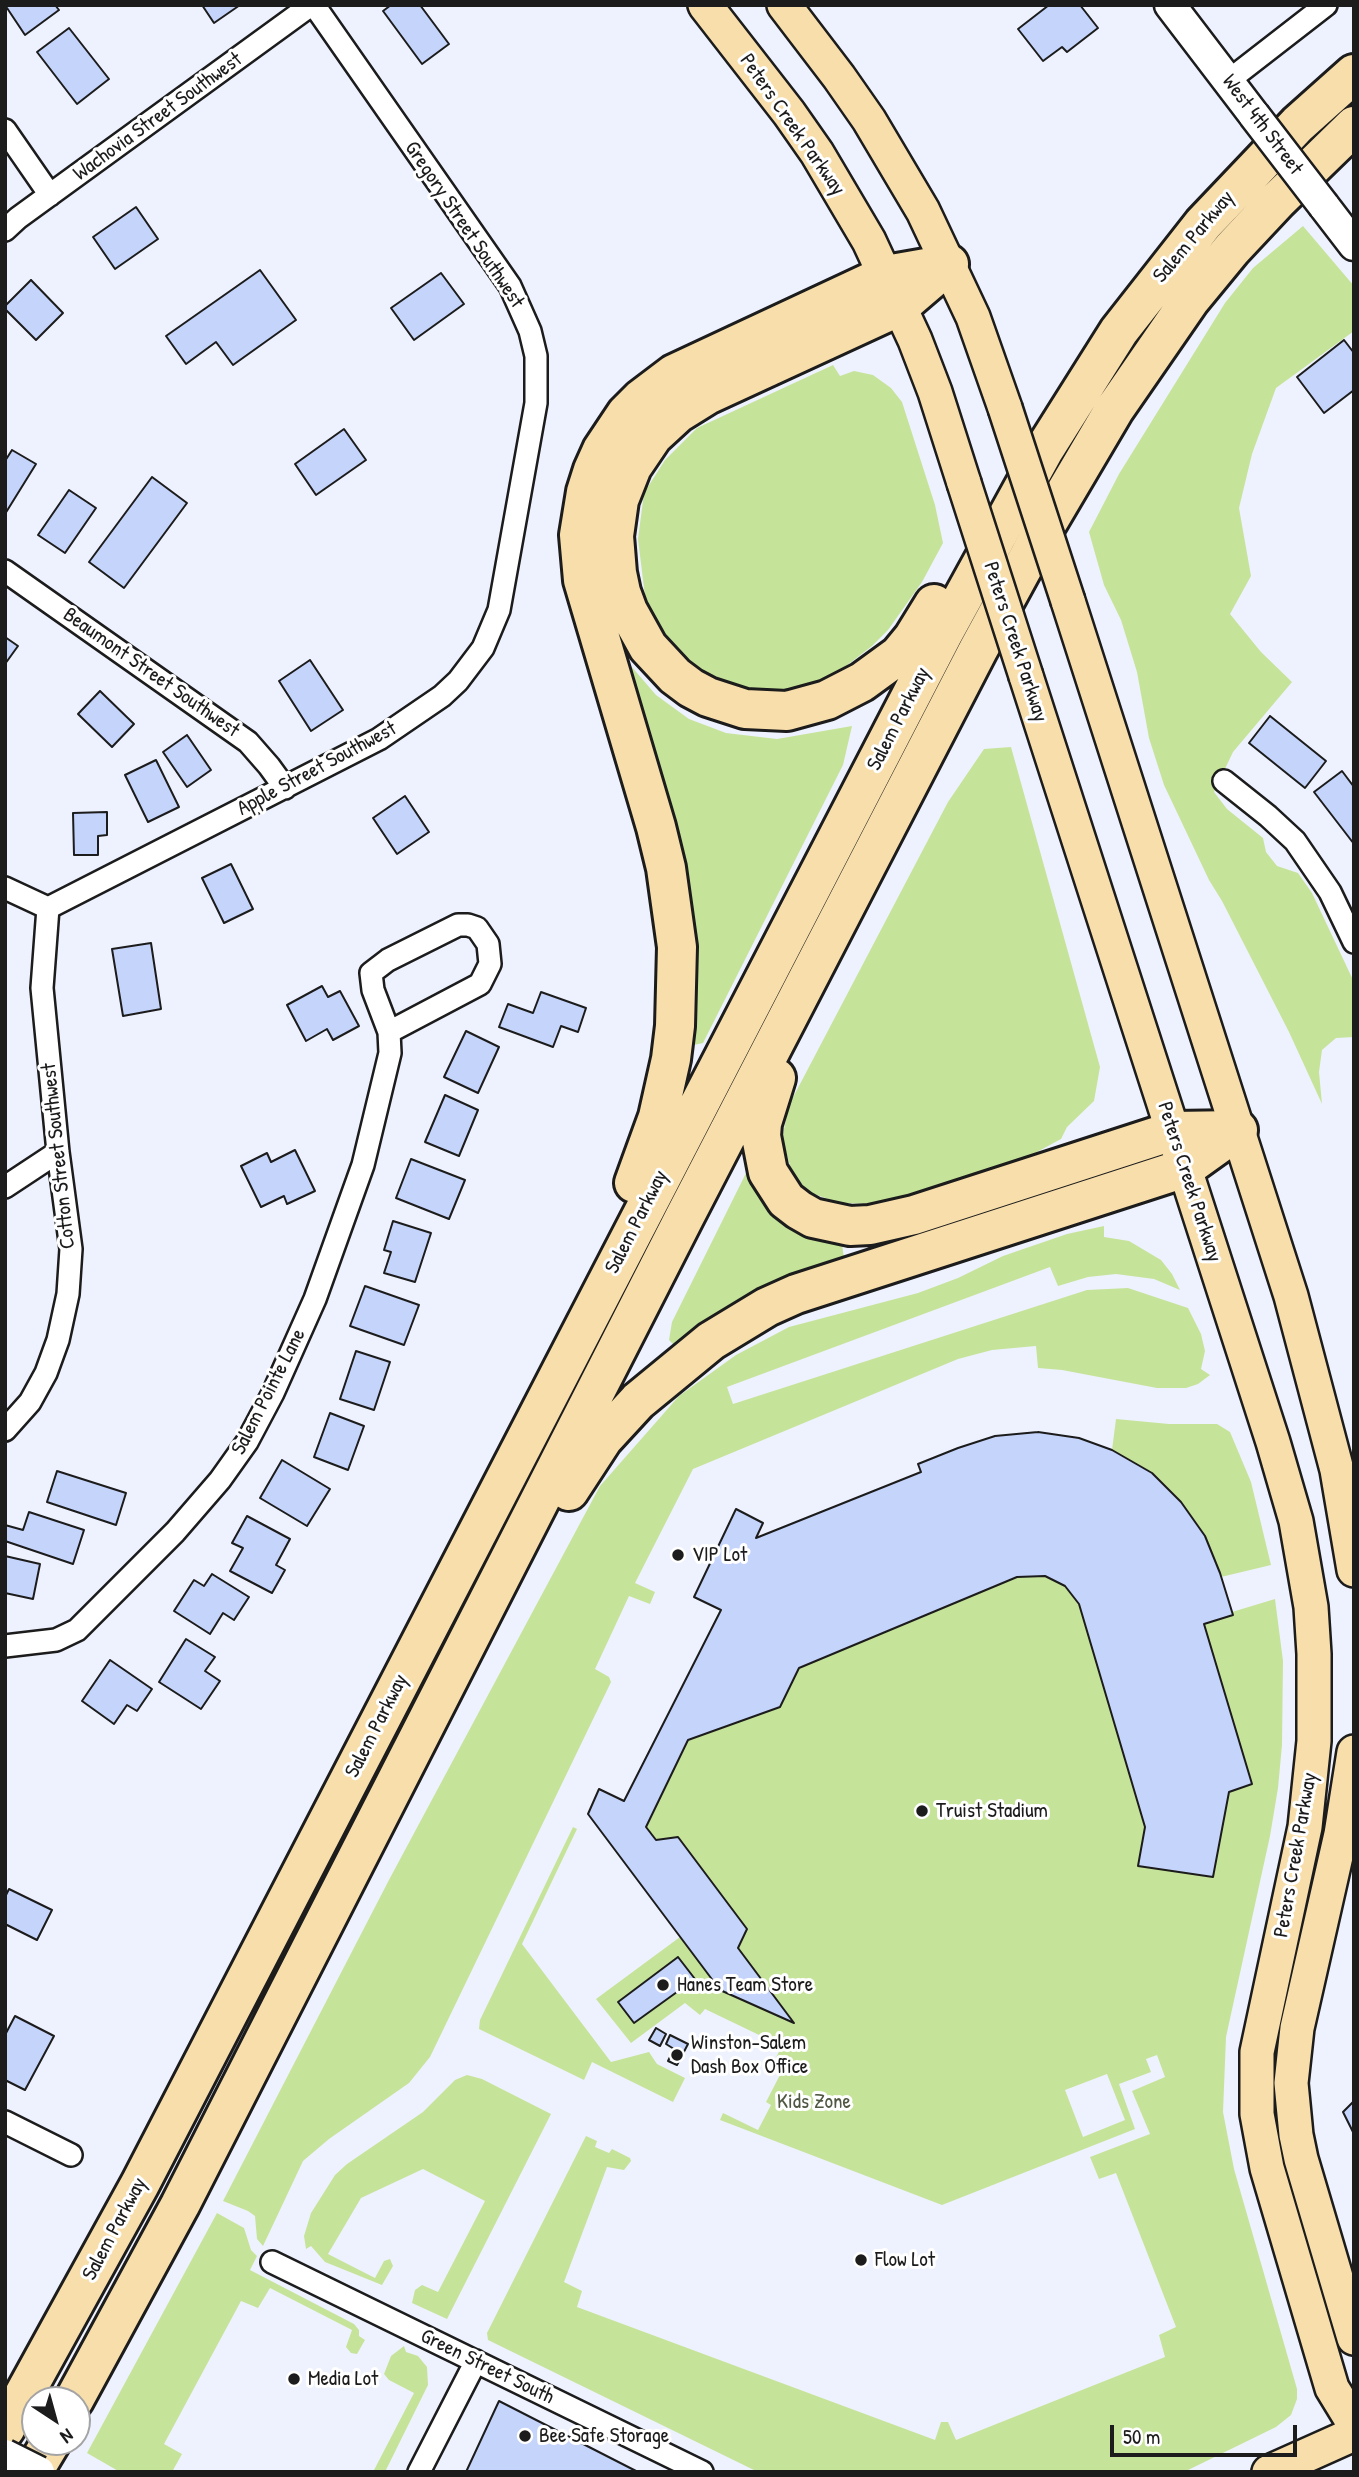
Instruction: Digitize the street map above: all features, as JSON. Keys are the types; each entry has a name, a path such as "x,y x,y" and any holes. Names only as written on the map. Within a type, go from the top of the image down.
{"highway":[{"name":"Salem Parkway","path":"5,2429 140,2183 1004,521 1081,389 1160,276 1249,173 1354,74"},
{"name":"Salem Parkway","path":"82,2386 180,2205 477,1622 985,637 1045,527 1114,410 1167,332 1232,249 1354,126"},
{"path":"551,1390 549,1353 628,1197 649,1145 671,1059 677,986 675,933 666,868 644,781 583,580 579,535 586,492 593,470 614,431 641,399 691,365 893,290 950,264"},
{"path":"893,290 692,403 653,436 632,467 615,518 617,573 628,611 648,647 660,662 675,676 708,697 725,704 766,711 788,711 844,692 899,655 924,621 969,545 1004,521"},
{"path":"805,986 762,1123 761,1136 768,1172 776,1187 786,1200 813,1218 850,1226 891,1221 1173,1131 1238,1130"},
{"path":"477,1622 511,1596 575,1480 603,1439 663,1378 735,1325 796,1294 1185,1168 1238,1130"},
{"path":"33,2472 43,2456"}],"main road":[{"name":"Peters Creek Parkway","path":"705,5 817,153 869,241 893,290 935,392 1286,1482 1296,1521 1311,1607 1315,1696 1311,1784 1297,1868 1262,2022 1256,2063 1257,2114 1267,2168 1332,2388 1354,2424"},
{"path":"784,5 869,120 923,211 973,317 1068,601 1291,1296 1337,1470 1354,1570"},
{"name":"Peters Creek Parkway","path":"1354,1752 1341,1834 1297,2028 1291,2083 1292,2110 1301,2159 1354,2337"},
{"path":"1269,2472 1354,2434"}],"street":[{"name":"Wachovia Street Southwest","path":"5,230 313,5"},
{"name":"Gregory Street Southwest","path":"313,5 510,286 522,308 533,343 537,381 536,403 518,512"},
{"name":"West 4th Street","path":"1170,5 1354,245"},
{"path":"1228,81 1326,5"},
{"path":"5,130 50,195"},
{"name":"Apple Street Southwest","path":"48,908 344,758 407,721 442,696 471,666 492,630 499,610 518,512"},
{"name":"Beaumont Street Southwest","path":"5,571 248,742 270,766 285,788"},
{"path":"1224,781 1295,841 1330,892 1354,942"},
{"path":"5,888 48,908"},
{"name":"Cotton Street Southwest","path":"5,1430 30,1402 46,1373 58,1340 68,1294 71,1249 58,1152 42,988 48,908"},
{"name":"Salem Pointe Lane","path":"5,1646 56,1640 77,1630 175,1532 247,1442 273,1393 315,1299 363,1165 390,1053 389,1032 373,990 371,973 387,960 458,925 477,929 488,944 491,964 480,984 389,1032"},
{"path":"5,1186 58,1152"},
{"path":"5,2122 71,2155"},
{"name":"Green Street South","path":"272,2262 702,2472"},
{"path":"419,2472 476,2361"},
{"path":"5,2455 39,2472"}],"green space":[{"path":"1303,226 1354,286 1354,331 1276,388 1252,454 1239,508 1251,576 1230,614 1261,652 1292,682 1233,752 1214,792 1227,809 1263,838 1266,852 1277,866 1298,873 1312,893 1354,982 1354,1037 1336,1038 1322,1050 1319,1072 1322,1104 1289,1032 1209,880 1164,785 1149,738 1137,672 1121,620 1104,585 1089,532 1119,474 1225,303 1253,268"},
{"path":"833,365 840,376 854,371 873,375 891,388 902,402 935,505 943,543 922,582 888,630 833,676 786,696 747,693 702,676 667,643 645,596 638,539 644,493 665,460 697,428"},
{"path":"631,666 656,695 689,719 726,733 777,739 852,726 843,765 703,1043 685,1047 620,667"},
{"path":"1011,747 1100,1067 1094,1101 1067,1127 1061,1139 1022,1160 942,1191 878,1204 839,1203 806,1191 792,1172 782,1139 789,1105 948,802 984,749"},
{"path":"754,1157 841,1236 844,1259 740,1300 675,1346 669,1340 672,1322"},
{"path":"1104,1226 1104,1237 1129,1241 1161,1260 1180,1290 1154,1279 1116,1274 1088,1277 1058,1286 1050,1267 727,1387 733,1404 1087,1290 1128,1288 1188,1308 1201,1334 1205,1351 1201,1369 1210,1375 1198,1384 1186,1388 1157,1388 1038,1368 1036,1346 992,1350 958,1359 693,1469 635,1583 655,1592 650,1604 629,1596 595,1669 609,1677 611,1682 430,2057 409,2083 329,2139 303,2161 263,2246 257,2239 255,2216 223,2201 390,1878 600,1486 679,1396 736,1355 789,1327 918,1293 958,1278 1003,1256 1067,1234"},
{"name":"Truist Stadium","path":"1116,1419 1169,1424 1217,1424 1230,1432 1251,1482 1271,1565 1221,1577 1232,1612 1275,1599 1283,1661 1282,1745 1278,1788 1226,2037 1223,2112 1234,2169 1297,2389 1297,2399 1291,2415 1276,2427 1184,2472 758,2472 488,2340 487,2333 586,2136 597,2141 595,2147 609,2153 612,2149 631,2161 624,2170 607,2167 564,2282 582,2291 577,2307 935,2440 941,2422 948,2422 956,2440 1165,2357 1159,2335 1176,2327 1116,2173 1099,2179 1090,2157 1150,2134 1132,2091 1165,2077 1157,2055 1146,2059 1151,2072 1119,2084 1135,2129 942,2205 720,2120 723,2113 758,2130 771,2105 766,2102 782,2071 771,2067 782,2046 705,2009 700,2015 685,2003 631,2043 596,1999 680,1937 606,1838 720,1610 694,1597 736,1509 763,1523 757,1537 920,1472 918,1464 995,1436 1038,1432 1079,1438 1112,1450","holes":["1107,2074 1125,2120 1083,2137 1065,2090"]},
{"path":"573,1827 577,1829 522,1944 611,2062 649,2052 657,2064 685,2078 673,2102 592,2062 584,2080 479,2029 480,2020"},
{"path":"467,2075 482,2079 551,2114 447,2319 412,2303 415,2290 422,2285 438,2292 485,2201 423,2169 361,2198 328,2254 375,2278 384,2261 390,2259 393,2266 382,2285 325,2262 311,2246 306,2249 304,2236 311,2213 335,2175 423,2112 455,2080"},
{"path":"217,2213 244,2228 251,2250 257,2256 250,2270 354,2324 359,2330 359,2336 365,2340 357,2354 351,2353 346,2347 352,2330 270,2288 258,2308 241,2301 164,2444 182,2454 172,2472 120,2472 91,2455 91,2446"},
{"path":"404,2346 406,2352 418,2356 427,2367 428,2385 385,2472 373,2472 414,2393 389,2380 384,2374 391,2356"}],"building":[{"path":"5,5 55,5 59,10 25,35"},
{"path":"202,5 240,5 214,23"},
{"path":"391,5 420,5 449,44 422,64 383,11"},
{"path":"1049,5 1080,5 1098,28 1067,52 1062,47 1043,61 1018,29"},
{"path":"69,28 109,79 77,104 37,52"},
{"path":"136,207 158,239 115,269 93,237"},
{"path":"260,270 296,320 233,365 216,342 186,364 166,336"},
{"path":"441,273 464,304 414,340 391,308"},
{"path":"31,280 63,313 36,340 5,309"},
{"path":"1344,340 1354,353 1354,390 1324,413 1297,377"},
{"path":"344,429 366,460 316,495 295,464"},
{"path":"12,450 36,464 5,514 5,461"},
{"path":"152,477 187,503 124,588 89,562"},
{"path":"69,490 96,508 65,553 38,535"},
{"path":"5,637 18,646 5,664"},
{"path":"310,660 343,710 311,731 279,681"},
{"path":"100,691 134,724 112,747 78,714"},
{"path":"1270,716 1326,761 1305,788 1249,743"},
{"path":"187,735 211,770 187,787 163,752"},
{"path":"156,760 179,807 148,822 125,775"},
{"path":"1342,771 1354,787 1354,844 1314,792"},
{"path":"405,796 429,832 397,854 373,818"},
{"path":"107,812 107,835 98,836 98,855 74,855 73,813"},
{"path":"231,864 253,909 224,923 202,878"},
{"path":"151,943 161,1009 123,1016 112,949"},
{"path":"322,986 328,997 340,991 359,1026 333,1040 327,1029 306,1041 287,1005"},
{"path":"541,992 586,1008 578,1032 561,1026 553,1047 499,1027 508,1004 533,1013"},
{"path":"466,1031 499,1047 478,1093 444,1077"},
{"path":"445,1095 478,1110 459,1156 425,1142"},
{"path":"295,1150 315,1191 287,1204 284,1196 261,1207 241,1166 267,1153 271,1162"},
{"path":"411,1159 465,1180 449,1219 396,1198"},
{"path":"393,1221 431,1233 415,1282 384,1273 391,1252 384,1250"},
{"path":"365,1286 419,1305 404,1345 350,1326"},
{"path":"356,1351 390,1362 374,1410 340,1399"},
{"path":"330,1413 364,1426 348,1470 314,1457"},
{"path":"1038,1432 1079,1438 1112,1450 1152,1473 1181,1502 1205,1536 1220,1573 1233,1615 1204,1624 1252,1784 1229,1792 1213,1877 1138,1866 1145,1827 1079,1604 1065,1586 1045,1576 1017,1577 799,1668 780,1707 688,1740 646,1827 656,1840 678,1837 747,1929 738,1948 794,2023 720,1990 588,1814 599,1789 624,1801 721,1610 694,1597 736,1509 763,1523 756,1538 921,1472 918,1464 958,1448 995,1436"},
{"path":"282,1460 330,1489 307,1526 260,1498"},
{"path":"57,1471 126,1493 116,1525 47,1502"},
{"path":"29,1512 84,1530 73,1564 5,1541 5,1525 23,1530"},
{"path":"247,1516 290,1539 276,1565 285,1570 272,1593 230,1571 243,1548 232,1543"},
{"path":"5,1556 40,1564 33,1599 5,1593"},
{"path":"212,1574 249,1597 234,1620 223,1613 210,1634 174,1611 194,1580 204,1586"},
{"path":"186,1639 215,1657 205,1671 220,1681 201,1709 159,1682"},
{"path":"110,1660 152,1689 137,1711 127,1705 114,1724 82,1701"},
{"path":"9,1889 52,1910 37,1940 5,1924 5,1897"},
{"name":"Hanes Team Store","path":"678,1957 695,1979 634,2023 618,2002"},
{"path":"15,2016 54,2036 25,2090 5,2080 5,2035"},
{"path":"656,2028 666,2034 660,2046 649,2040"},
{"name":"Winston-Salem Dash Box Office","path":"670,2035 688,2044 677,2065 668,2061 674,2049 666,2044"},
{"path":"1354,2101 1354,2134 1343,2112"},
{"name":"Bee Safe Storage","path":"499,2401 638,2472 466,2472"}],"place":[{"name":"VIP Lot","path":"678,1555"},
{"name":"Truist Stadium","path":"922,1811"},
{"name":"Hanes Team Store","path":"663,1985"},
{"name":"Winston-Salem Dash Box Office","path":"677,2055"},
{"name":"Flow Lot","path":"861,2260"},
{"name":"Media Lot","path":"294,2379"},
{"name":"Bee Safe Storage","path":"525,2436"}],"park label":[{"name":"Kids Zone","path":"814,2102"}]}
